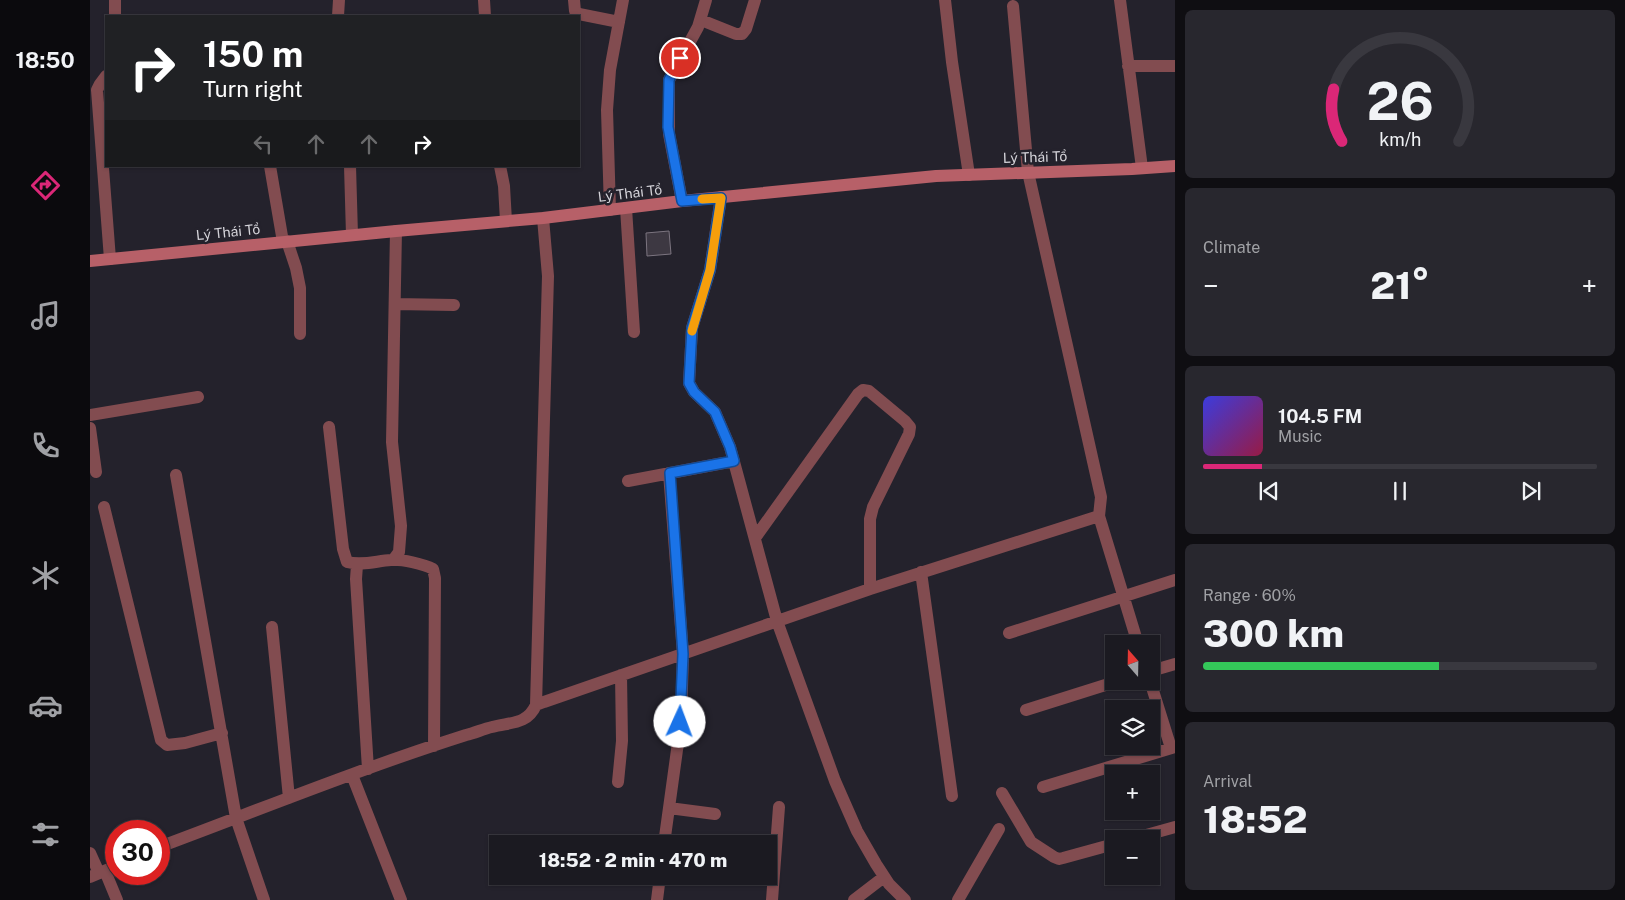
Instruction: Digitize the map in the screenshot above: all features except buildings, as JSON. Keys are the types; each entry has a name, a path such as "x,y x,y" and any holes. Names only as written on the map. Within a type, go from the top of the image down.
{"main road":[{"name":"Lý Thái Tổ","path":"90,261 543,218 682,201 926,177 1175,166"}],"street":[{"path":"115,0 115,15"},
{"path":"338,15 339,0"},
{"path":"484,0 485,15"},
{"path":"574,0 575,11 579,14 619,22"},
{"path":"610,210 607,110 610,70 623,0"},
{"path":"682,201 668,134 669,80 701,20 706,0"},
{"path":"701,20 736,34 742,34 746,30 755,0"},
{"path":"945,0 969,175"},
{"path":"1120,0 1142,168"},
{"path":"1013,6 1028,172 1101,497 1098,516 1135,635"},
{"path":"1128,66 1175,66"},
{"path":"105,77 97,90 110,259"},
{"path":"270,167 285,242 296,268 300,288 300,334"},
{"path":"350,167 352,235"},
{"path":"500,167 504,186 506,221"},
{"path":"721,198 710,270 692,328 689,383 694,392 715,412 730,447 777,621 835,781 857,831 889,884 905,900"},
{"path":"626,208 634,332"},
{"path":"170,843 368,769 492,727 518,722 532,714 536,705 548,276 543,218"},
{"path":"393,560 399,552 401,526 392,442 396,231"},
{"path":"395,304 454,305"},
{"path":"755,538 858,394 863,390 869,390 910,427 909,434 873,507 870,519 870,589"},
{"path":"90,416 198,397"},
{"path":"329,427 342,549 347,562 356,565 393,560 427,566 433,569 435,578 434,746"},
{"path":"90,428 96,472"},
{"path":"628,481 734,461"},
{"path":"665,835 680,722 683,654 670,473"},
{"path":"176,474 236,818 264,900"},
{"path":"104,507 162,740 167,745 185,743 222,733"},
{"path":"536,705 870,589 1098,516"},
{"path":"356,565 368,769"},
{"path":"921,572 952,796"},
{"path":"1009,633 1175,580"},
{"path":"272,626 289,798"},
{"path":"1160,668 1175,664"},
{"path":"618,782 622,742 621,675"},
{"path":"1026,710 1105,685"},
{"path":"1044,787 1173,747 1153,690"},
{"path":"352,775 401,900"},
{"path":"1002,793 1031,842 1054,857 1059,859 1105,846"},
{"path":"772,900 779,807"},
{"path":"669,808 715,814"},
{"path":"1160,831 1175,827"},
{"path":"958,900 999,829"},
{"path":"90,853 103,872 117,900"},
{"path":"854,900 884,876"},
{"path":"657,900 659,885"}],"slow traffic":[{"path":"692,331 710,270 721,198 702,199"}],"route":[{"path":"680,58 669,80 668,134 682,201 721,198 710,270 692,328 689,383 694,392 715,412 734,461 670,473 683,654 680,722"}]}
